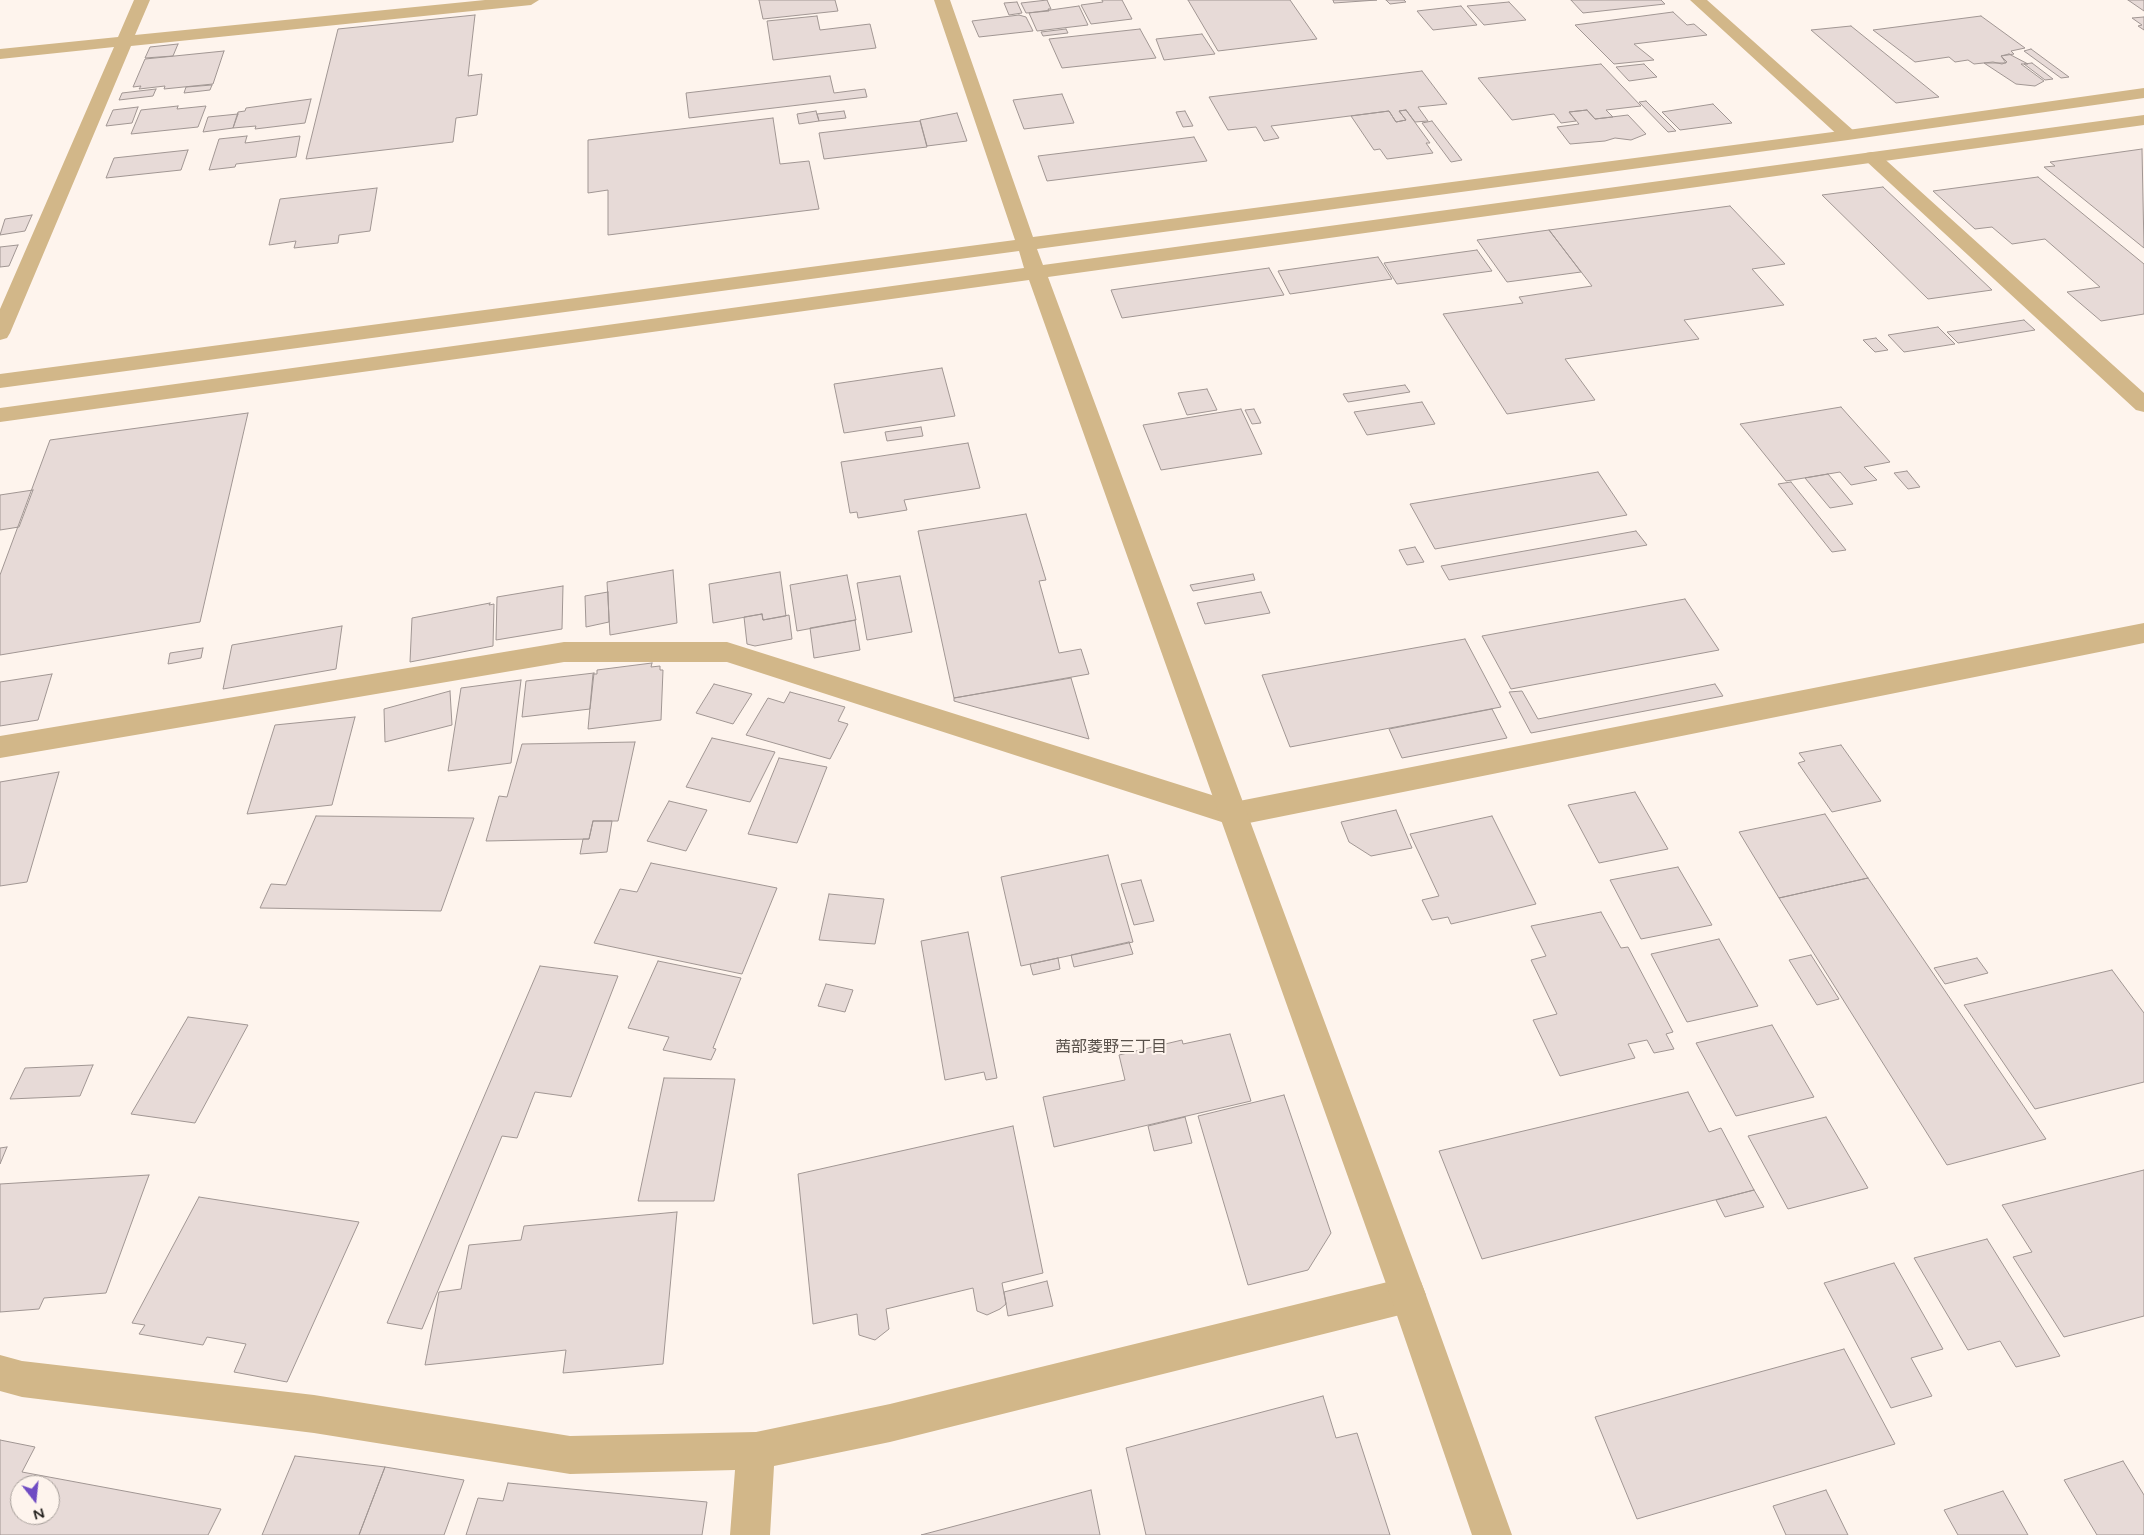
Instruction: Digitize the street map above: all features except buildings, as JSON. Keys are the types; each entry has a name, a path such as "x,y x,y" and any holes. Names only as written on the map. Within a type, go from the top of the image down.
{"street":[{"path":"0,333 142,0"},
{"path":"0,54 530,0"},
{"path":"942,0 1026,245 1408,1295 1492,1535"},
{"path":"1698,0 1848,135"},
{"path":"0,381 1848,135 2144,93"},
{"path":"0,415 2144,120"},
{"path":"1872,157 2144,406"},
{"path":"0,746 564,652 727,652 1234,814 2144,633"},
{"path":"0,1373 22,1379 314,1414 570,1455 756,1451 890,1423 1408,1295"},
{"path":"750,1535 756,1451"}],"district":[{"name":"茜部菱野三丁目","path":"1111,1048"}]}
